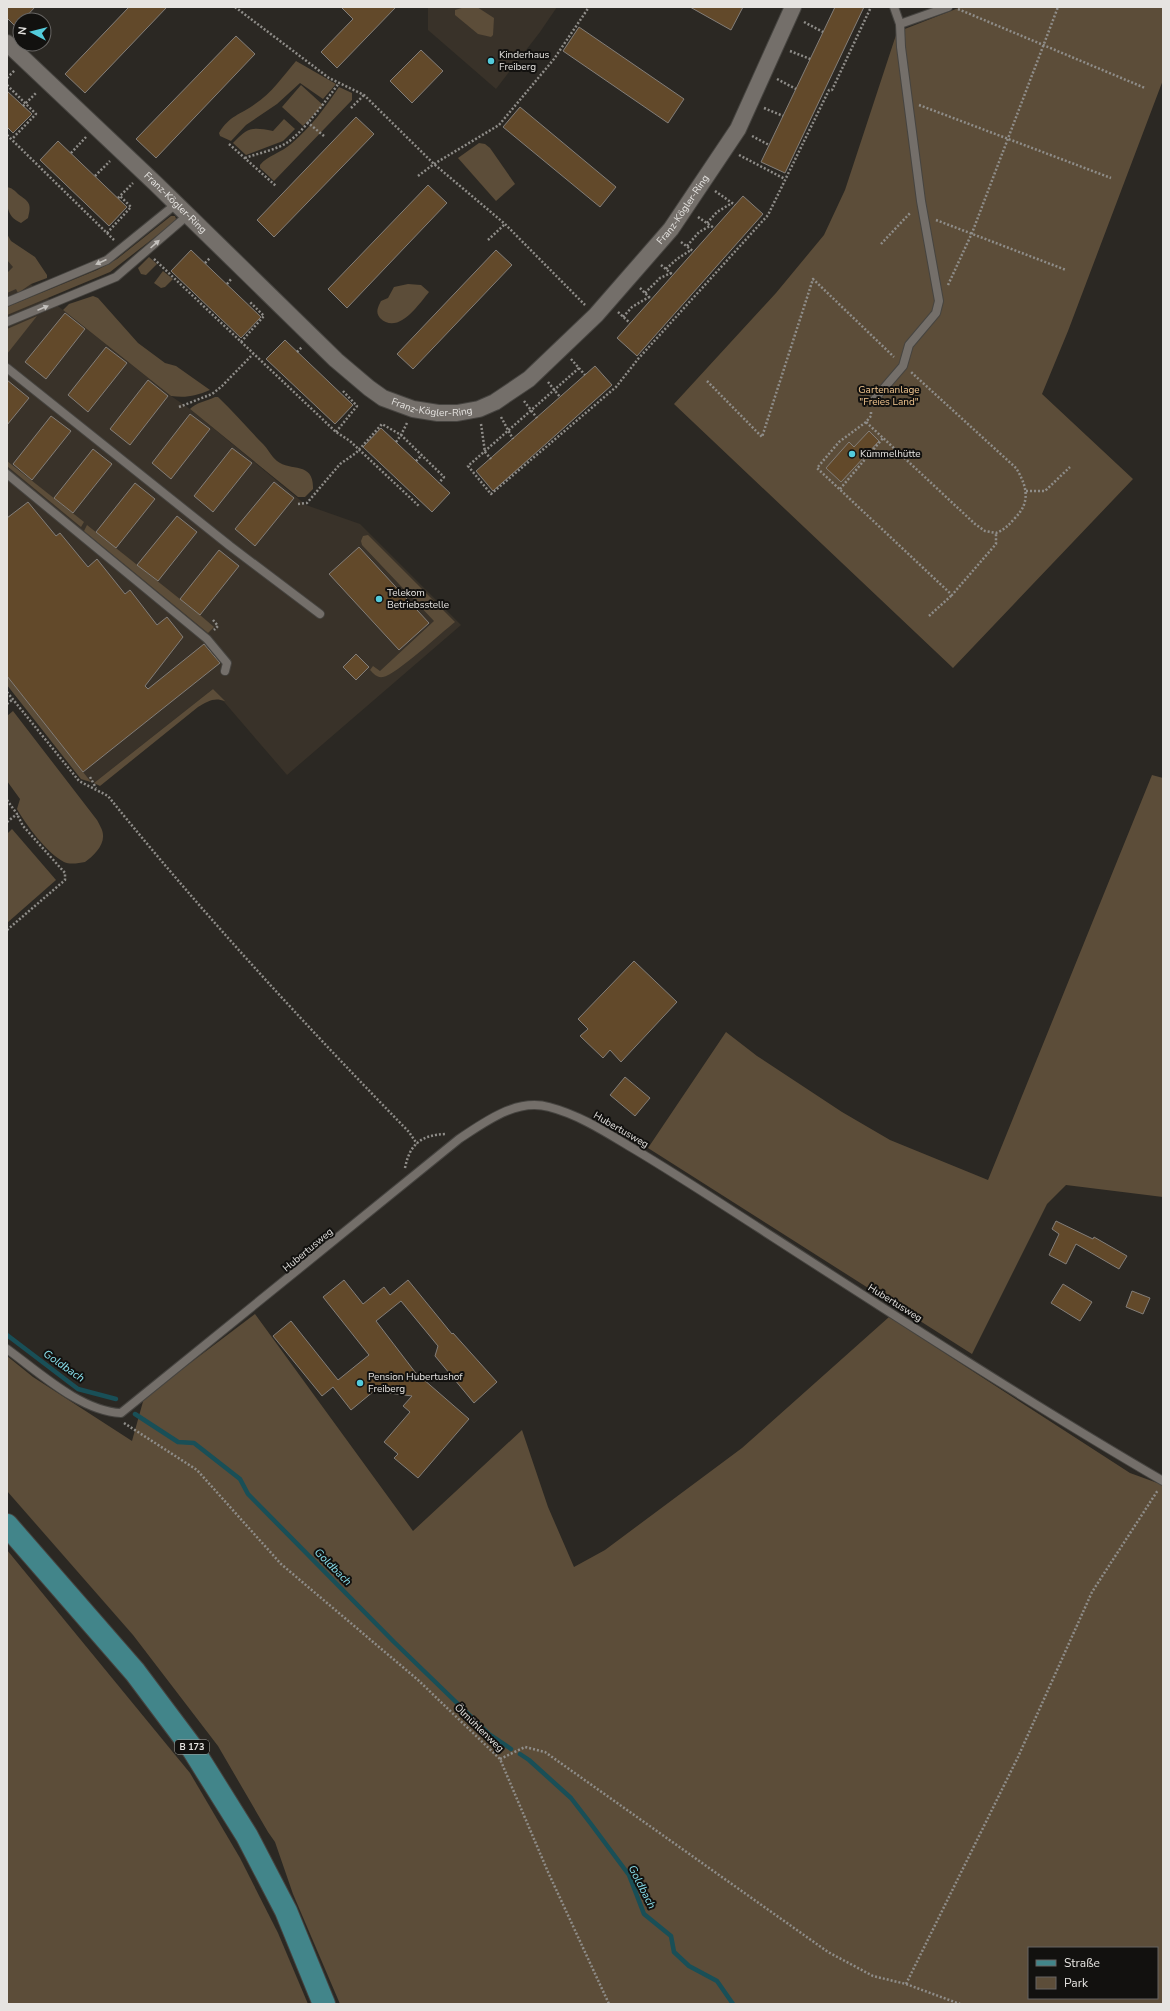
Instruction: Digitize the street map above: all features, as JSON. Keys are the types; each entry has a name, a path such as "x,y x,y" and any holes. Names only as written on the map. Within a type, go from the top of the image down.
{"main road":[{"name":"B 173","path":"7,1525 135,1672 192,1748 247,1836 286,1912 324,2004"}],"street":[{"name":"Franz-Kögler-Ring","path":"7,43 188,215 336,360 369,388 383,398 412,409 438,413 467,412 479,409 495,402 516,390 540,370 596,315 671,229 704,183 738,129 792,11"}],"lane":[{"path":"872,402 903,366 909,345 936,313 939,301 921,201 901,47 900,24 894,7"},
{"path":"900,24 948,7"},
{"path":"7,302 106,260 176,204"},
{"path":"7,322 116,277 188,215"},
{"path":"7,368 230,546 320,614"},
{"path":"7,474 207,639 227,663 225,671"},
{"name":"Hubertusweg","path":"107,1412 121,1413 287,1280 404,1182 459,1139 496,1116 510,1110 532,1105 549,1107 591,1123 674,1173 1091,1439 1163,1481"},
{"path":"7,1349 73,1397 107,1412"}],"path":[{"path":"235,7 329,78 364,95 434,164 505,224 596,315"},
{"path":"418,176 434,164 499,125 554,59 590,7"},
{"path":"579,368 468,466 491,494 616,387 638,360 768,215 828,90 832,90 871,7"},
{"path":"954,7 1145,88"},
{"path":"939,301 956,270 972,233 1058,7"},
{"path":"792,11 823,32"},
{"path":"777,45 810,59"},
{"path":"764,73 796,89"},
{"path":"24,105 48,82"},
{"path":"245,158 281,146 290,141 339,83"},
{"path":"7,85 24,105 36,114 12,140"},
{"path":"351,108 364,95"},
{"path":"909,101 1111,178"},
{"path":"751,102 783,116"},
{"path":"307,122 324,136"},
{"path":"71,153 95,127"},
{"path":"738,129 769,145"},
{"path":"7,135 122,248"},
{"path":"229,144 276,186"},
{"path":"726,149 785,179"},
{"path":"95,176 120,152"},
{"path":"107,233 131,207 119,197 143,173"},
{"path":"704,183 733,204 717,212 707,223"},
{"path":"881,244 921,201"},
{"path":"686,208 714,228"},
{"path":"924,215 1066,270"},
{"path":"488,240 505,224"},
{"path":"687,246 699,232 710,225"},
{"path":"666,269 684,253 691,250"},
{"path":"154,259 336,432 359,449 420,506"},
{"path":"645,293 660,278 671,273"},
{"path":"707,381 762,438 813,279 903,366 1016,468 1024,480 1026,491 1026,502 1019,515 1002,530 996,533 985,531 975,524 866,422"},
{"path":"623,317 632,307 649,297"},
{"path":"241,342 264,316 250,302"},
{"path":"562,349 585,375"},
{"path":"179,407 212,394 222,386 253,354"},
{"path":"540,370 560,397"},
{"path":"516,390 537,418"},
{"path":"336,432 357,406 343,391"},
{"path":"495,402 508,432 513,439"},
{"path":"872,402 871,416 866,422 839,442 817,468 952,594"},
{"path":"396,442 401,435 412,409"},
{"path":"479,409 485,452 490,459"},
{"path":"298,504 307,503 340,464 359,449 382,424 401,435 444,477 439,483"},
{"path":"840,489 883,438"},
{"path":"416,461 422,455"},
{"path":"1026,491 1045,491 1070,467"},
{"path":"930,616 952,594 996,544 996,533"},
{"path":"7,692 80,781 108,796 236,947 348,1070 409,1132 417,1144"},
{"path":"7,704 13,699"},
{"path":"90,778 91,782 98,790"},
{"path":"7,800 23,826 65,873 65,880 7,930"},
{"path":"7,822 17,814"},
{"path":"404,1182 406,1162 410,1151 428,1135 446,1134 459,1139"},
{"name":"Ölmühlenweg","path":"107,1412 197,1470 281,1564 418,1680 500,1759 548,1872 609,2004"},
{"path":"906,1984 1018,1757 1092,1592 1159,1489"},
{"path":"500,1759 525,1747 545,1752 828,1952 873,1976 906,1984 960,2004"}],"shaded area":[{"name":"Kinderhaus Freiberg","path":"428,7 557,7 540,32 496,89 428,30"},
{"path":"7,260 35,288 171,396 190,409 306,505 360,524 461,625 287,775 213,689 94,783 81,779 7,685"}],"green space":[{"path":"465,7 477,7 494,18 493,35 491,37 478,34 455,15 455,10"},
{"name":"Gartenanlage \"Freies Land\"","path":"961,7 1163,7 1163,80 1068,331 1042,394 1133,479 953,668 674,404 776,293 824,235 845,190 897,32"},
{"path":"296,61 336,84 323,99 300,83 277,104 246,125 231,141 220,136 219,133 227,122 261,100 277,84"},
{"path":"301,85 323,105 303,126 282,107"},
{"path":"339,87 352,93 352,100 274,181 260,168 260,165 298,138 317,117"},
{"path":"284,119 295,129 283,141 246,155 233,143 247,131 260,129 273,131"},
{"path":"479,143 485,144 490,148 515,184 496,201 458,158"},
{"path":"7,187 13,189 29,203 30,209 28,218 21,223 12,217 8,208"},
{"path":"171,216 175,216 176,219 173,223 110,272 7,315 7,307 97,270 117,259"},
{"path":"7,234 11,241 35,257 47,275 47,278 31,284 18,293 16,289 7,293 7,273 13,267 7,260"},
{"path":"149,257 157,264 146,275 141,274 138,268"},
{"path":"163,271 173,279 165,287 161,288 154,283"},
{"path":"408,284 421,285 429,292 408,316 401,321 387,323 378,316 378,307 381,301 388,298 394,287"},
{"path":"93,296 98,298 138,343 165,363 176,366 210,390 191,396 171,396 63,310 69,304"},
{"path":"37,316 7,354 7,329"},
{"path":"218,397 230,409 277,461 301,469 310,474 313,489 305,497 298,497 190,409"},
{"path":"7,461 84,522 81,527 7,466"},
{"path":"87,525 214,627 208,633 84,531"},
{"path":"368,535 455,622 398,669 383,677 377,676 370,670 373,666 380,671 434,621 362,545 361,541 363,536"},
{"path":"7,676 91,782 81,779 7,685"},
{"path":"213,689 225,701 218,699 211,700 198,707 100,786 94,783"},
{"path":"13,711 101,827 103,835 102,843 94,854 85,862 74,864 64,862 57,858 38,838 17,809 20,799 7,781 7,716"},
{"path":"1152,775 1163,778 1163,1197 1066,1185 1047,1204 972,1354 648,1148 726,1032 757,1056 842,1112 890,1140 988,1180"},
{"path":"12,829 56,880 7,923 7,834"},
{"path":"255,1314 413,1531 522,1430 548,1507 574,1567 605,1550 742,1448 889,1317 1130,1473 1163,1485 1163,2004 340,2004 293,1894 275,1842 218,1746 133,1635 7,1491 7,1356 33,1377 132,1441 144,1398"},
{"path":"7,1550 190,1773 240,1858 278,1933 308,2004 7,2004"}],"building":[{"path":"7,7 35,7 30,12 12,12 12,23 7,18"},
{"path":"129,7 167,7 85,93 65,74"},
{"path":"341,7 396,7 337,68 321,52 353,19"},
{"path":"690,7 743,7 731,30"},
{"path":"835,7 864,7 785,173 761,162"},
{"path":"579,27 684,99 668,123 563,51"},
{"path":"236,36 255,54 156,158 136,139"},
{"path":"421,50 443,71 412,103 390,81"},
{"path":"7,91 32,114 13,133 7,127"},
{"path":"520,107 616,187 600,207 503,127"},
{"path":"356,117 374,134 274,237 257,220"},
{"path":"58,141 127,207 109,226 40,160"},
{"path":"428,185 447,203 347,308 328,289"},
{"path":"743,196 763,214 637,356 617,338"},
{"path":"191,250 261,317 241,338 171,271"},
{"path":"496,250 512,265 413,369 397,354"},
{"path":"65,313 85,329 46,379 25,362"},
{"path":"285,340 353,405 335,424 266,359"},
{"path":"106,347 127,363 88,412 68,395"},
{"path":"595,366 612,385 493,491 476,471"},
{"path":"7,380 29,398 7,425"},
{"path":"148,380 168,396 130,445 110,429"},
{"path":"190,414 210,429 171,479 152,463"},
{"path":"51,416 71,431 32,480 13,464"},
{"path":"381,428 450,493 432,512 363,447"},
{"name":"Kümmelhütte","path":"869,431 879,441 841,482 826,468 849,442 854,447"},
{"path":"232,448 252,463 213,512 194,496"},
{"path":"93,449 112,464 73,513 54,498"},
{"path":"274,482 294,498 255,546 235,529"},
{"path":"135,483 155,499 116,548 96,532"},
{"path":"28,502 56,536 60,533 88,567 97,559 125,594 130,590 157,625 167,617 183,637 145,686 148,689 204,644 220,663 83,772 7,676 7,518"},
{"path":"177,516 197,532 158,581 137,565"},
{"name":"Telekom Betriebsstelle","path":"359,547 429,623 399,650 329,574"},
{"path":"219,550 239,566 200,615 180,599"},
{"path":"356,654 369,667 356,680 343,667"},
{"path":"634,961 677,1002 621,1062 610,1050 603,1058 580,1036 588,1029 578,1019"},
{"path":"625,1077 650,1098 635,1116 610,1095"},
{"path":"1056,1221 1093,1239 1094,1237 1127,1256 1119,1269 1076,1244 1066,1264 1049,1255 1059,1234 1052,1229"},
{"path":"344,1280 363,1304 384,1287 390,1295 408,1280 452,1334 453,1333 497,1382 474,1403 435,1356 438,1346 401,1301 376,1321 415,1372 469,1419 418,1478 394,1458 398,1454 384,1442 410,1412 403,1406 412,1396 374,1391 351,1410 333,1387 322,1396 273,1336 291,1321 338,1380 369,1355 323,1297"},
{"path":"1063,1284 1092,1302 1080,1321 1051,1303"},
{"path":"1132,1291 1150,1298 1143,1314 1126,1307"}],"waterway":[{"name":"Goldbach","path":"7,1335 78,1389 116,1399"},
{"name":"Goldbach","path":"135,1414 178,1442 194,1443 240,1479 248,1494 394,1642 489,1734 511,1749"},
{"name":"Goldbach","path":"520,1754 529,1760 571,1798 629,1875 644,1914 671,1936 674,1952 689,1966 717,1981 733,2004"}],"place":[{"name":"Kinderhaus Freiberg","path":"491,61"},
{"name":"Kümmelhütte","path":"852,454"},
{"name":"Telekom Betriebsstelle","path":"379,599"},
{"name":"Pension Hubertushof Freiberg","path":"360,1383"}]}
